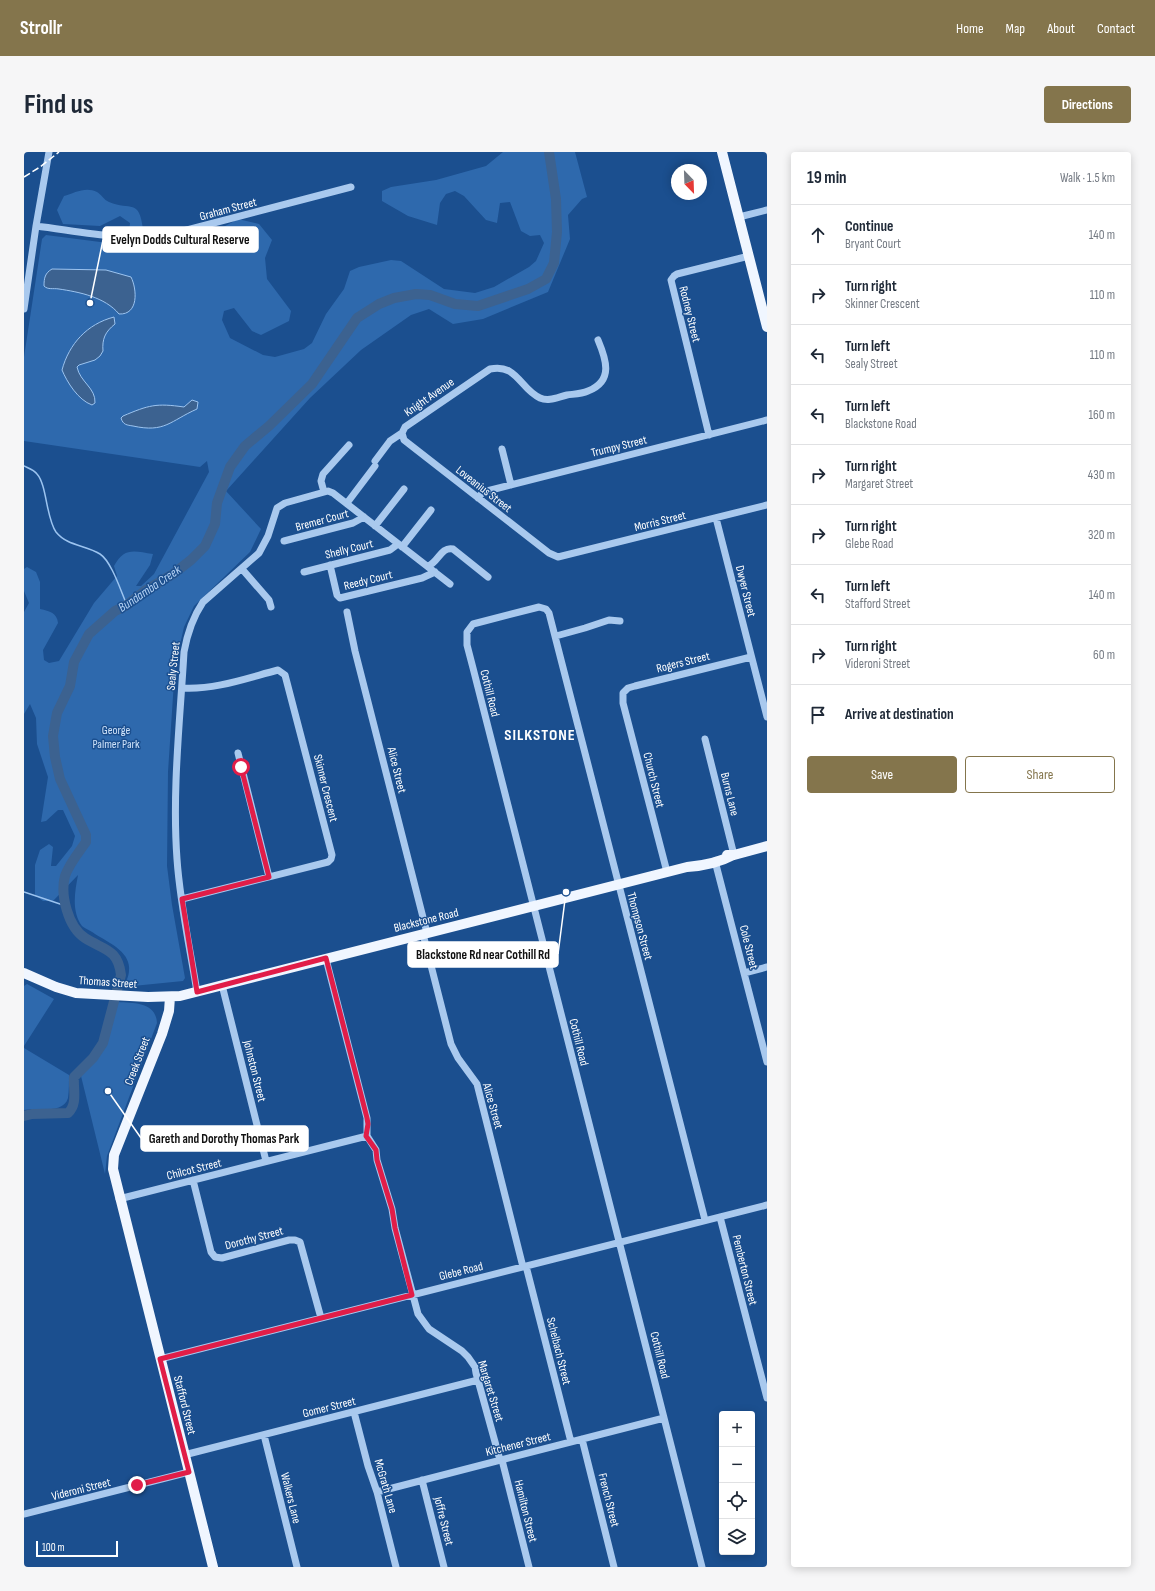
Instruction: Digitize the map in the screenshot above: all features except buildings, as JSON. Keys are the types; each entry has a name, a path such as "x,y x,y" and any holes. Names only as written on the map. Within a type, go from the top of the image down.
{"main road":[{"path":"722,152 767,326"},
{"name":"Blackstone Road","path":"170,997 197,992 618,884 687,867 694,867 767,846"},
{"name":"Blackstone Road","path":"687,867 693,863 726,855 734,855"},
{"name":"Thomas Street","path":"24,973 76,994 170,997"},
{"name":"Creek Street","path":"114,1155 162,1034 169,1012 170,997"},
{"name":"Stafford Street","path":"114,1155 113,1172 119,1199 213,1567"}],"street":[{"path":"24,310 36,226 49,152"},
{"name":"Graham Street","path":"36,226 129,237 159,237 351,187"},
{"path":"739,217 767,210"},
{"name":"Rodney Street","path":"709,435 671,280 677,274 749,256"},
{"name":"Knight Avenue","path":"347,504 390,441 402,433 405,427 483,373 496,368 507,370 533,394 543,399 550,400 587,391 600,383 606,371 603,352 598,340"},
{"name":"Trumpy Street","path":"478,498 483,492 767,420"},
{"name":"Loveanius Street","path":"402,433 404,440 549,553 558,557"},
{"path":"349,445 323,474 321,481 324,492 333,493 450,584"},
{"path":"502,449 511,485"},
{"path":"375,526 404,490"},
{"name":"Sealy Street","path":"197,992 177,860 175,793 185,643 197,610 203,602 259,554 268,536 277,508 285,503 324,492"},
{"name":"Morris Street","path":"558,557 767,505"},
{"path":"400,545 432,510"},
{"name":"Bremer Court","path":"284,541 353,523 364,517"},
{"name":"Dwyer Street","path":"716,518 767,717"},
{"name":"Shelly Court","path":"304,572 390,550 400,545"},
{"path":"428,566 434,562 444,550 449,548 488,577"},
{"name":"Reedy Court","path":"330,565 337,595 340,598 422,578 435,572"},
{"path":"242,569 268,600 271,607"},
{"name":"Cothill Road","path":"556,636 549,612 543,608 533,609 473,624 467,632 473,668 702,1567"},
{"name":"Alice Street","path":"347,612 355,651 451,1044 458,1058 477,1084 524,1266"},
{"path":"556,636 609,620 620,620"},
{"name":"Thompson Street","path":"556,636 618,884 705,1220"},
{"name":"Rogers Street","path":"623,693 628,688 751,656"},
{"name":"Skinner Crescent","path":"182,688 199,689 213,687 278,670 282,671 285,675 332,855 328,862 182,899"},
{"name":"Church Street","path":"623,693 623,703 667,872"},
{"name":"Burns Lane","path":"705,739 734,855"},
{"path":"238,753 269,877"},
{"name":"Cole Street","path":"715,861 767,1062"},
{"path":"326,958 367,1118 368,1124 366,1136"},
{"path":"744,973 767,967"},
{"name":"Johnston Street","path":"222,985 266,1161"},
{"name":"Chilcot Street","path":"119,1199 366,1136"},
{"name":"Margaret Street","path":"366,1136 376,1150 377,1160 392,1209 395,1228 418,1313 429,1329 462,1351 475,1367 501,1460"},
{"name":"Dorothy Street","path":"193,1180 211,1252 215,1257 222,1258 289,1240 300,1242 320,1318"},
{"name":"Glebe Road","path":"160,1359 767,1205"},
{"name":"Pemberton Street","path":"720,1216 767,1398"},
{"name":"Schelbach Street","path":"524,1266 571,1442"},
{"name":"Gomer Street","path":"184,1455 478,1380"},
{"name":"McGrath Lane","path":"354,1412 368,1466 377,1492 396,1567"},
{"name":"Kitchener Street","path":"377,1492 664,1418"},
{"name":"Walkers Lane","path":"264,1435 297,1567"},
{"name":"French Street","path":"582,1439 614,1567"},
{"name":"Hamilton Street","path":"501,1460 529,1567"},
{"name":"Videroni Street","path":"24,1514 189,1472"},
{"name":"Joffre Street","path":"422,1480 444,1567"}],"green space":[{"name":"George Palmer Park","path":"503,152 575,152 587,197 582,199 568,215 570,239 548,292 483,319 453,324 429,309 411,315 361,350 310,398 226,491 261,529 250,552 194,606 184,627 175,666 168,772 167,866 172,905 185,978 183,981 123,987 129,972 129,964 123,953 112,944 83,927 76,914 75,901 78,875 53,901 43,901 35,895 35,865 40,850 49,844 53,847 51,866 56,866 72,846 75,836 63,810 58,810 46,821 41,822 48,777 37,744 36,718 30,704 24,714 24,612 29,603 24,591 24,569 27,567 36,572 40,582 40,609 55,615 58,623 43,650 44,660 49,663 59,661 94,603 117,576 114,566 122,556 126,553 135,551 153,554 150,565 136,586 141,586 154,574 209,472 207,461 200,467 24,441 24,357 42,239 46,235 108,243 119,240 129,232 130,223 120,216 100,226 63,224 57,210 64,196 84,190 93,190 109,202 133,207 139,213 143,229 153,235 174,235 194,243 238,219 259,224 272,240 265,258 267,279 291,311 289,321 261,335 252,331 234,308 224,311 222,320 230,338 263,355 275,357 304,349 312,343 326,314 344,289 350,271 359,267 391,260 401,261 444,289 475,293 494,287 529,267 536,261 544,243 540,235 530,236 521,231 510,202 500,203 497,223 486,220 464,196 455,191 446,194 440,203 437,225 408,216 382,201 382,191 391,187 436,180 486,166"},
{"path":"27,984 54,999 24,1046 24,986"},
{"path":"118,1002 148,1007 156,1016 157,1023 107,1156 105,1174 81,1076 96,1061 107,1042"},
{"path":"24,1048 69,1075 68,1098 61,1107 24,1110"}],"shaded area":[{"path":"52,269 106,270 131,277 135,294 133,306 126,313 119,314 107,303 91,296 67,290 47,288 44,286 46,274"},
{"path":"114,317 115,324 105,336 103,351 100,356 95,360 77,367 81,377 91,389 95,398 95,403 92,405 87,403 78,395 70,385 62,370 69,352 80,336 95,325"},
{"path":"192,400 198,402 197,409 167,425 160,427 144,428 129,425 124,423 121,418 146,407 166,405 184,407"}],"waterway":[{"name":"Bundamba Creek","path":"24,1116 32,1114 68,1113 71,1109 74,1101 74,1077 93,1058 103,1043 121,975 117,960 113,955 109,951 85,938 74,926 67,910 64,892 65,876 86,842 86,835 60,779 55,757 53,736 57,713 70,686 74,662 89,634 115,611 127,605 146,590 173,574 191,560 205,546 215,524 217,503 230,467 245,446 269,426 312,384 357,318 379,304 394,298 416,294 430,295 455,304 478,306 528,289 546,279 554,263 557,232 556,199 549,152"},
{"path":"24,466 34,471 40,479 45,493 50,519 56,532 60,537 71,543 95,551 104,558 116,578 127,605"},
{"path":"24,892 66,906"}],"railway":[{"path":"24,177 59,152"}],"place":[{"name":"Evelyn Dodds Cultural Reserve","path":"90,303"},
{"name":"Blackstone Rd near Cothill Rd","path":"566,892"},
{"name":"Gareth and Dorothy Thomas Park","path":"108,1091"}],"district":[{"name":"SILKSTONE","path":"540,734"}],"route":[{"path":"137,1485 189,1472 160,1359 412,1295 395,1228 392,1209 388,1201 377,1160 376,1150 366,1136 368,1124 367,1118 326,958 197,992 182,899 269,877 241,767"}]}
